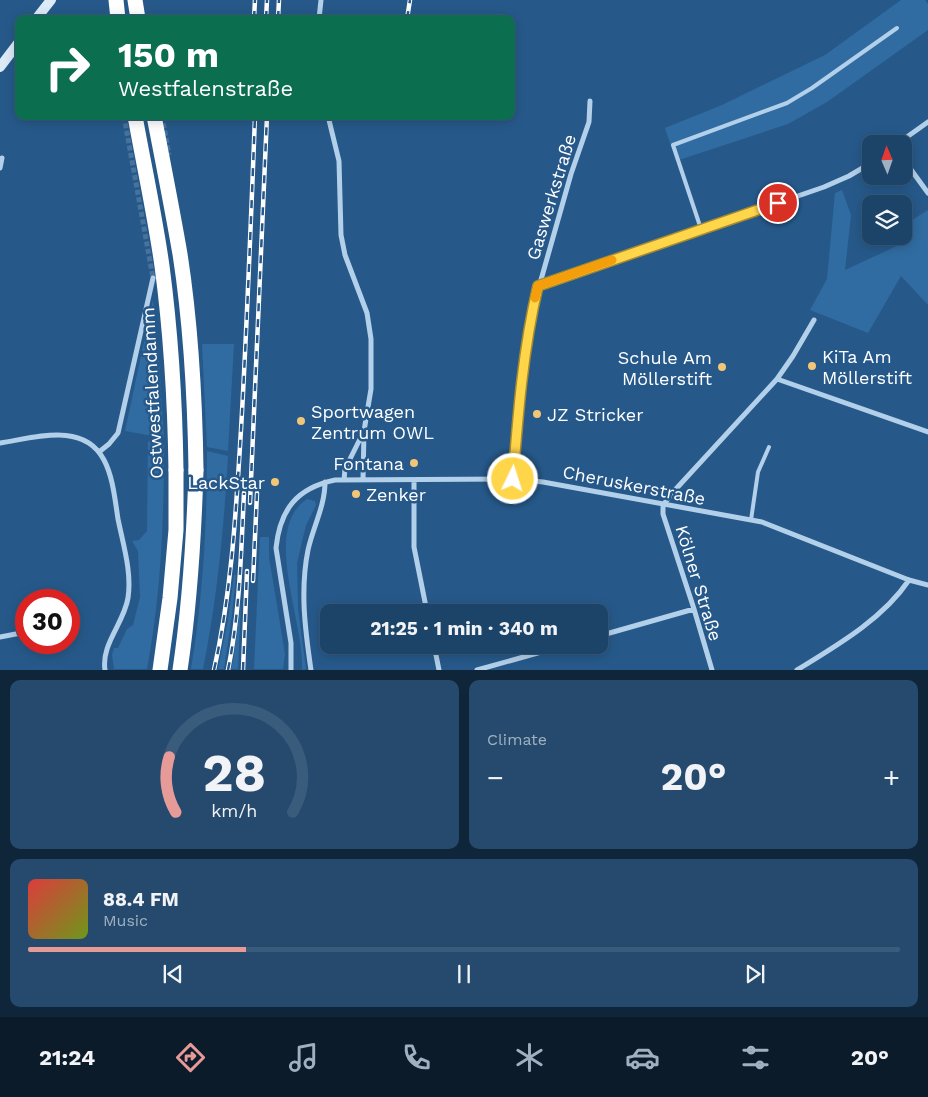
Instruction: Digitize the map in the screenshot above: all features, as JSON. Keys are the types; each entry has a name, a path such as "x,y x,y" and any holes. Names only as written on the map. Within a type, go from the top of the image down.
{"highway":[{"path":"116,0 118,15"},
{"path":"135,0 137,15"},
{"name":"Ostwestfalendamm","path":"136,120 163,273 173,378 176,530 170,598 160,670"},
{"path":"155,120 180,256 191,347 195,411 195,533 180,670"}],"main road":[{"path":"39,15 51,0"},
{"path":"0,67 15,47"}],"street":[{"path":"319,15 321,0"},
{"name":"Gaswerkstraße","path":"513,479 529,329 538,286 571,174 589,122 590,101"},
{"path":"329,120 339,160 342,235 345,255 367,313 372,339 371,389 364,431 362,480"},
{"path":"910,135 928,122"},
{"path":"0,168 2,158"},
{"path":"538,286 835,183 862,168"},
{"path":"912,171 928,193"},
{"path":"99,452 109,444 118,432 153,278"},
{"path":"663,505 777,379 794,356 814,320"},
{"path":"777,379 928,432"},
{"path":"344,480 345,469 364,431"},
{"path":"0,443 58,434 70,435 85,442 99,452 105,461 110,474 129,587 126,608 106,651 105,670"},
{"name":"Cheruskerstraße","path":"291,670 291,643 276,548 278,532 283,516 290,505 306,491 325,482 344,480 513,479 543,482 771,525 909,580 928,585"},
{"path":"414,480 414,547 425,604"},
{"path":"311,670 305,632 303,603 304,571 309,547 324,499 325,482"},
{"name":"Kölner Straße","path":"663,505 663,514 712,670"},
{"path":"797,670 847,640 898,594 909,580"},
{"path":"608,633 694,609"},
{"path":"0,637 15,634"},
{"path":"435,654 438,670"},
{"path":"477,670 534,654"}],"lane":[{"path":"701,229 673,145 787,103 812,88 897,28"},
{"path":"751,520 758,472 769,447"}],"shaded area":[{"path":"901,0 925,0 928,4 928,30 827,102 788,124 676,161 665,128 722,105 825,55"},
{"path":"842,190 851,215 845,270 899,245 912,245 912,220 928,210 928,305 901,276 868,333 810,310 827,279 835,193"},
{"path":"153,300 158,345 164,438 125,431"},
{"path":"202,344 234,344 228,451 207,447"},
{"path":"148,441 164,444 161,557 152,641 147,669 114,669 112,655 114,648 118,648 127,629 133,625 140,597 138,551 132,541 139,540 147,531"},
{"path":"207,451 228,456 222,537 208,643 203,669 191,669 199,615 203,561"},
{"path":"307,499 315,501 316,505 306,525 297,563 298,608 306,669 302,670 298,627 288,578 286,554 287,532 294,513"},
{"path":"260,537 269,537 269,557 285,654 283,669 254,669"},
{"path":"234,575 236,575 232,615 224,669 218,669 228,620"},
{"path":"241,603 238,669 231,669 233,661"}],"tunnel":[{"path":"125,120 153,278"},
{"path":"163,120 169,155"}],"railway":[{"path":"254,15 255,0"},
{"path":"266,15 267,0"},
{"path":"278,15 279,0"},
{"path":"408,15 410,0"},
{"path":"214,670 225,610 235,520 245,351 255,120"},
{"path":"250,503 267,120"},
{"path":"228,670 238,604 244,493"},
{"path":"253,581 257,493"},
{"path":"243,670 247,571"}],"slow traffic":[{"path":"535,298 538,286 612,260"}],"place":[{"name":"KiTa Am Möllerstift","path":"812,366"},
{"name":"Schule Am Möllerstift","path":"722,367"},
{"name":"JZ Stricker","path":"537,414"},
{"name":"Sportwagen Zentrum OWL","path":"301,421"},
{"name":"Fontana","path":"414,463"},
{"name":"LackStar","path":"275,482"},
{"name":"Zenker","path":"356,494"}],"route":[{"path":"513,479 525,356 538,286 778,203"}]}
